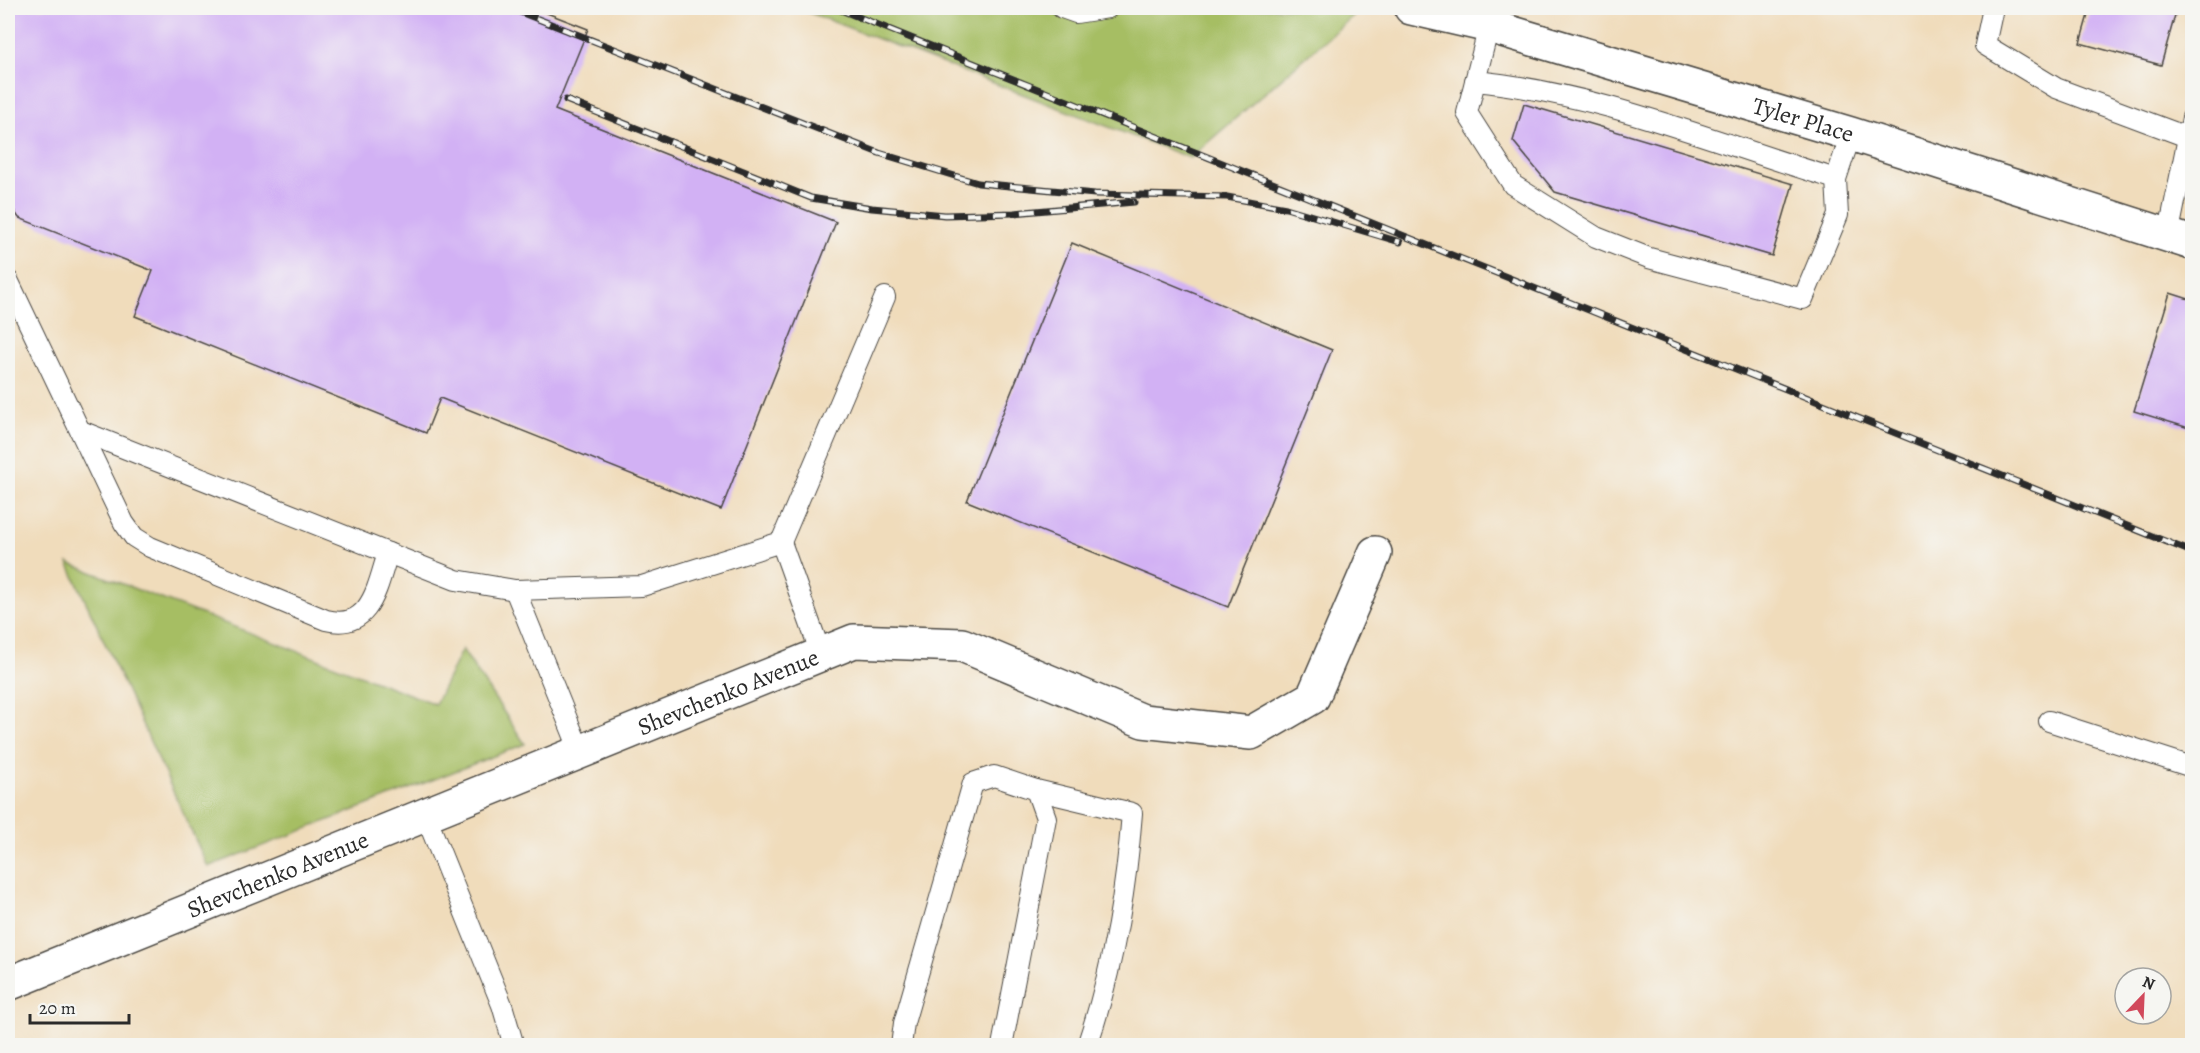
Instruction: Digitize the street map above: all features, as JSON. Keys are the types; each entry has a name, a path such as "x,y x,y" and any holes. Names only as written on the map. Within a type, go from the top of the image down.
{"street":[{"name":"Tyler Place","path":"1411,8 1471,18 1851,134 2181,239"},
{"name":"Shevchenko Avenue","path":"8,984 854,642 962,645 1143,722 1251,733 1313,697 1375,553"}],"lane":[{"path":"1062,8 1076,13 1108,8"},
{"path":"1993,8 1985,45 2056,88 2187,137"},
{"path":"1471,18 1475,81 1467,113 1513,185 1596,237 1649,258 1803,299 1838,215 1836,179 1851,134"},
{"path":"1475,81 1517,85 1661,122 1836,179"},
{"path":"2181,239 2187,137 2193,118"},
{"path":"8,280 124,523 134,537 150,547 326,620 342,624 354,621 367,608 388,553"},
{"path":"821,654 781,542 885,297"},
{"path":"81,430 456,580 515,590 642,586 781,542"},
{"path":"515,590 580,751"},
{"path":"2049,721 2193,767"},
{"path":"901,1046 904,1023 973,783 994,776 1036,790 1132,813 1128,873 1118,933 1101,1003 1087,1046"},
{"path":"1002,1046 1046,818 1036,790"},
{"path":"425,814 502,1005 514,1046"}],"green space":[{"path":"797,8 1362,8 1190,158"},
{"path":"68,563 435,704 462,649 525,744 208,867"}],"building":[{"path":"14,8 534,8 588,29 555,110 836,222 721,510 440,398 426,433 135,316 153,271 19,218 8,202 8,24"},
{"path":"2090,8 2177,8 2161,65 2080,43"},
{"path":"1524,104 1793,184 1772,256 1555,192 1513,141"},
{"path":"1072,243 1332,350 1228,607 967,501"},
{"path":"2170,293 2192,300 2192,429 2134,411"}],"railway":[{"path":"510,8 879,153 978,183 1095,194 1227,197 1286,208 1400,242"},
{"path":"836,8 2192,552"},
{"path":"566,100 811,198 872,208 945,215 1014,213 1134,202"}]}
